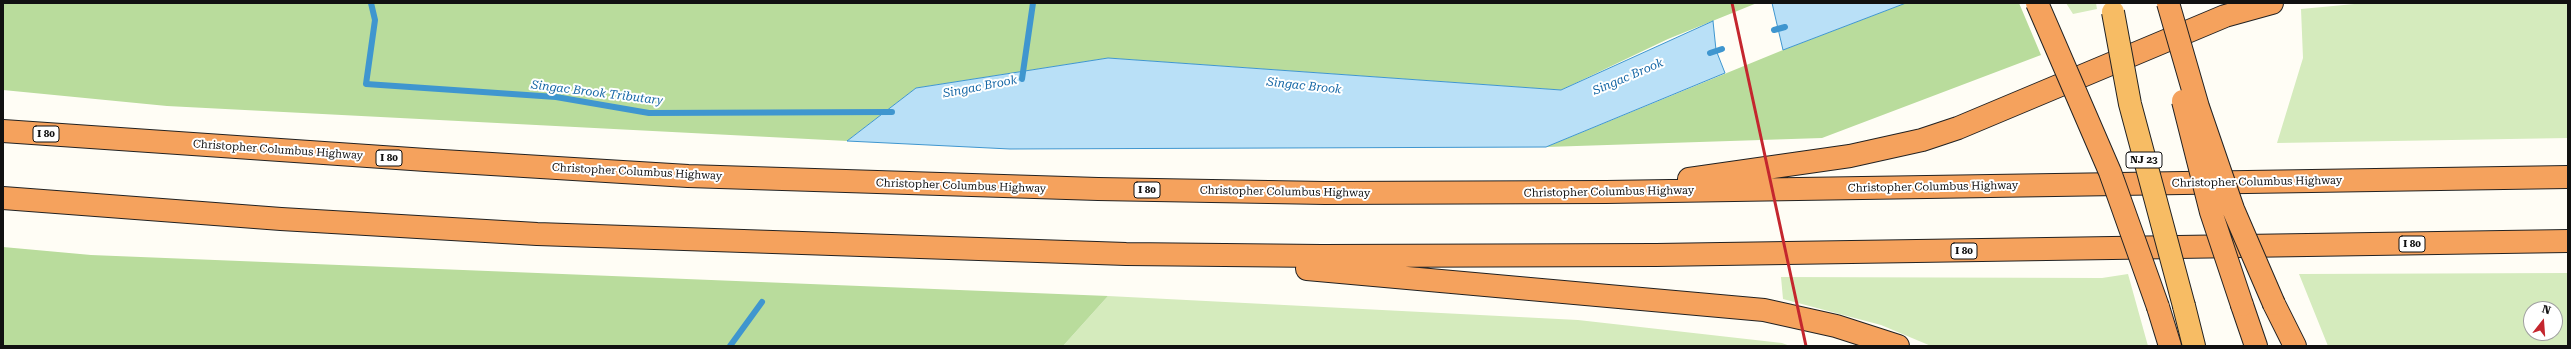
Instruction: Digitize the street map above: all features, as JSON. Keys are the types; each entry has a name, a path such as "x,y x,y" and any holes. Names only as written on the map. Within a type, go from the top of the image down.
{"highway":[{"path":"2037,3 2110,172 2158,307 2170,346"},
{"path":"2167,3 2198,107 2233,209 2274,304 2295,346"},
{"path":"2167,3 2183,104 2197,161 2256,346"},
{"path":"1606,192 1802,161 1850,156 1922,140 1958,128 2225,16 2272,3"},
{"name":"NJ 23","path":"2113,8 2131,111 2194,346"},
{"name":"Christopher Columbus Highway","path":"3,130 426,160 688,176 880,183 1211,191 1606,192 2568,177"},
{"name":"I 80","path":"3,198 288,219 537,234 1126,254 1330,256 1648,255 2568,241"},
{"path":"1126,254 1764,310 1836,326 1898,346"}],"green space":[{"path":"3,3 1757,3 1668,39 1561,90 1108,58 916,88 847,141 167,106 3,90"},
{"path":"1906,3 2019,3 2041,55 1822,138 1546,147 1783,50"},
{"path":"2066,3 2096,3 2097,9 2073,14"},
{"path":"2365,3 2568,3 2568,138 2277,143 2303,58 2301,9"},
{"path":"3,247 91,255 1108,296 1063,346 3,346"},
{"path":"2568,273 2568,346 2328,346 2299,274"},
{"path":"2128,274 2148,346 1931,346 1881,325 1783,299 1781,277 2102,278"},
{"path":"1108,296 1578,320 1782,343 1790,346 1063,346"}],"water":[{"path":"1772,3 1906,3 1783,50"},
{"path":"1713,21 1716,50 1725,73 1546,147 1010,149 847,141 916,88 1108,58 1561,90"}],"waterway":[{"name":"Singac Brook Tributary","path":"371,3 375,20 366,84 556,97 649,113 892,112"},
{"path":"1022,79 1033,3"},
{"name":"Singac Brook","path":"1774,30 1785,27"},
{"name":"Singac Brook","path":"1710,53 1722,49"},
{"name":"Singac Brook","path":"730,346 762,302"}],"railway":[{"path":"1732,3 1806,346"}]}
